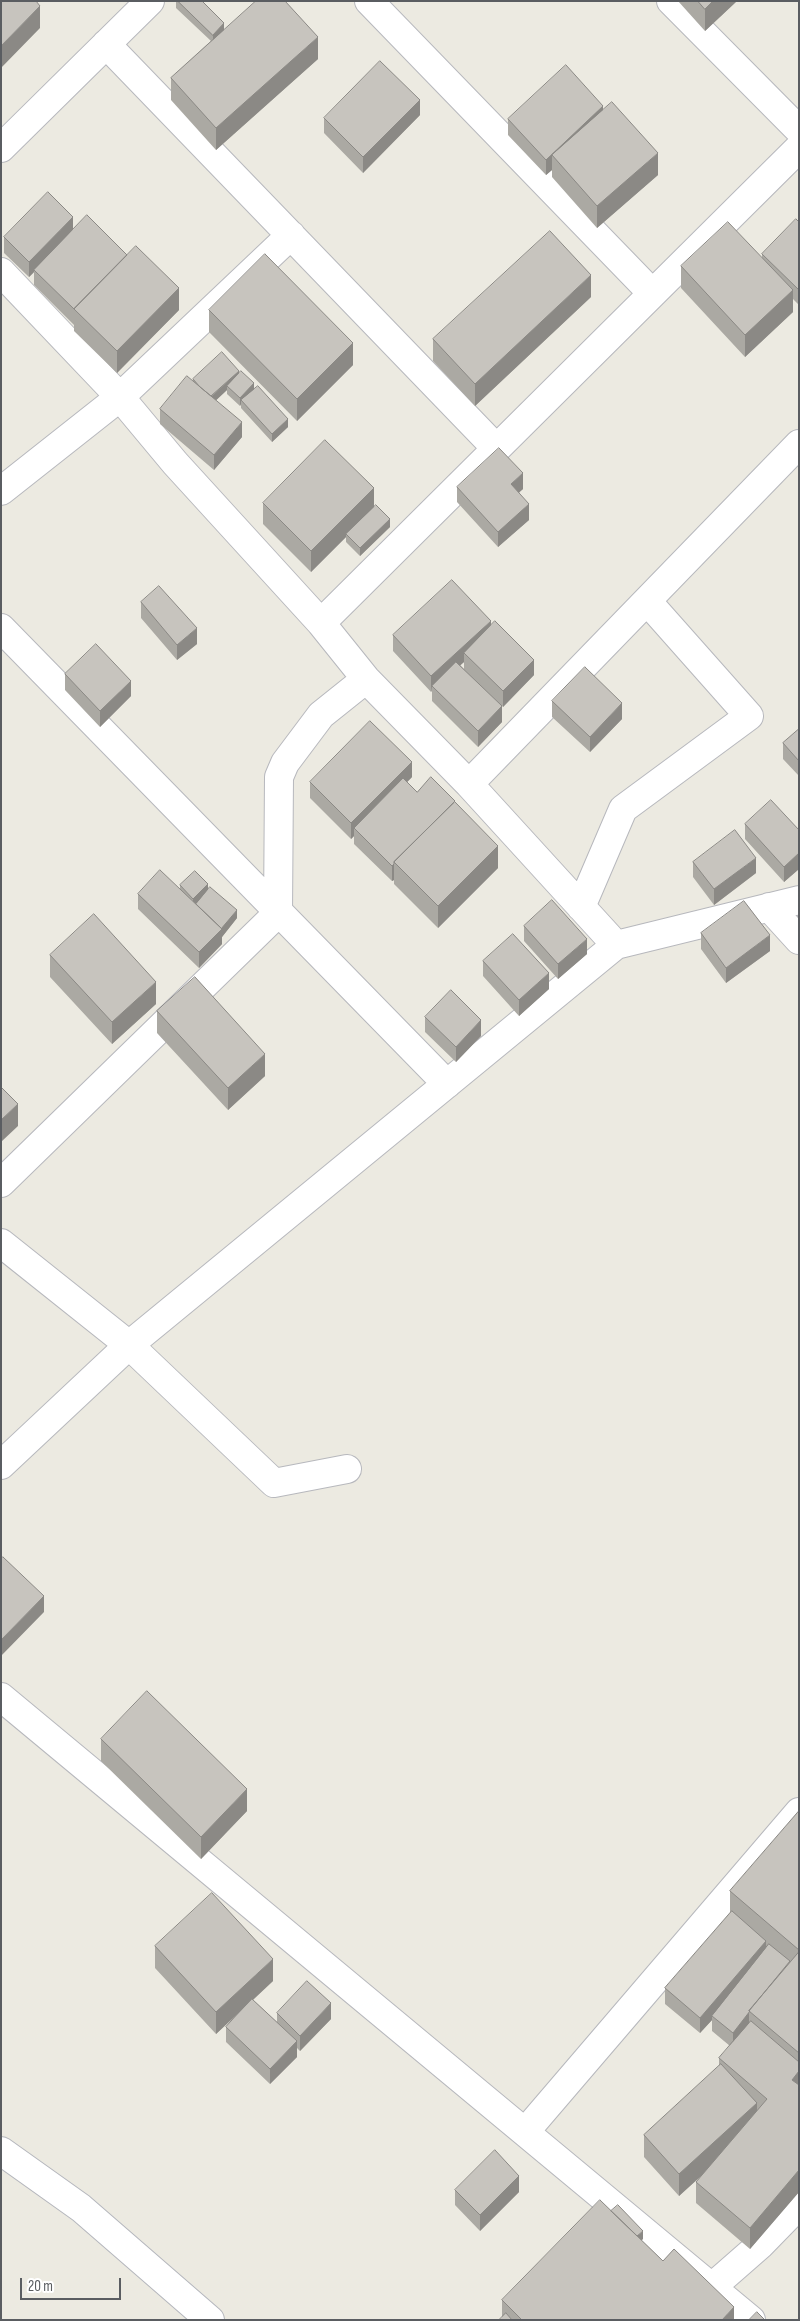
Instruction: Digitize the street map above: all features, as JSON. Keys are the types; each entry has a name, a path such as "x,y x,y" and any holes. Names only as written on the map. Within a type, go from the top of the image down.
{"street":[{"path":"1,148 150,1"},
{"path":"369,1 652,293"},
{"path":"671,1 799,130"},
{"path":"106,44 496,448"},
{"path":"321,623 799,148"},
{"path":"1,491 120,397 291,236"},
{"path":"1,272 120,397 175,463 321,623 366,678 469,784 616,945"},
{"path":"469,784 798,448"},
{"path":"581,907 623,809 749,716 647,601"},
{"path":"1,628 447,1084"},
{"path":"1,1183 278,913 279,777 285,763 321,715 366,678"},
{"path":"1,1464 129,1345 616,945 799,900"},
{"path":"769,907 799,940"},
{"path":"1,1242 129,1345 274,1483 347,1469"},
{"path":"1,1697 751,2320"},
{"path":"525,2132 799,1812"},
{"path":"5,2160 81,2208 210,2320"},
{"path":"712,2287 760,2245 799,2205"}],"building":[{"path":"1,1 36,1 40,6 1,46"},
{"path":"178,1 202,1 224,23 213,35"},
{"path":"256,1 285,1 318,37 216,128 171,78"},
{"path":"698,1 713,1 705,9"},
{"path":"380,61 420,100 363,157 324,118"},
{"path":"566,65 603,106 546,160 508,119"},
{"path":"612,102 658,153 597,206 552,155"},
{"path":"48,192 73,217 29,262 4,237"},
{"path":"87,215 127,255 74,309 34,270"},
{"path":"796,219 799,222 799,290 762,254"},
{"path":"728,222 793,290 745,335 681,266"},
{"path":"550,231 591,275 475,384 433,339"},
{"path":"136,246 179,288 117,351 74,309"},
{"path":"265,254 353,343 297,399 209,310"},
{"path":"222,352 239,371 211,396 193,379"},
{"path":"241,371 254,383 240,398 227,386"},
{"path":"187,376 242,422 214,455 160,409"},
{"path":"258,386 288,419 272,434 241,400"},
{"path":"325,440 374,488 311,551 263,503"},
{"path":"499,448 523,473 511,484 529,504 498,532 457,487"},
{"path":"376,505 390,519 360,548 346,534"},
{"path":"452,580 491,621 431,676 393,635"},
{"path":"159,586 197,628 177,645 141,602"},
{"path":"495,621 534,660 503,691 464,653"},
{"path":"96,644 131,681 100,711 65,674"},
{"path":"456,662 502,706 478,731 432,686"},
{"path":"585,667 622,703 590,737 552,701"},
{"path":"370,721 412,762 351,823 310,782"},
{"path":"799,729 799,761 783,743"},
{"path":"431,777 455,801 392,866 354,828 403,778 417,792"},
{"path":"771,800 799,830 799,853 784,867 745,824"},
{"path":"455,802 498,846 438,906 394,862"},
{"path":"735,830 756,858 714,889 693,862"},
{"path":"160,870 222,929 199,952 138,894"},
{"path":"195,871 208,884 193,899 180,885"},
{"path":"210,887 237,910 221,928 196,904"},
{"path":"552,900 587,939 558,964 524,926"},
{"path":"744,901 770,935 726,968 701,933"},
{"path":"94,914 156,982 112,1022 50,955"},
{"path":"513,934 549,973 519,1000 483,961"},
{"path":"195,977 265,1054 228,1088 157,1011"},
{"path":"451,990 481,1020 456,1047 425,1017"},
{"path":"1,1087 18,1104 1,1120"},
{"path":"3,1557 44,1596 1,1640 1,1559"},
{"path":"147,1691 247,1789 201,1837 101,1739"},
{"path":"799,1811 799,1950 730,1891"},
{"path":"212,1893 273,1959 216,2012 155,1946"},
{"path":"732,1911 766,1941 700,2018 665,1988"},
{"path":"769,1944 790,1961 733,2033 712,2016"},
{"path":"799,1952 799,2053 749,2011"},
{"path":"307,1981 331,2003 300,2036 277,2013"},
{"path":"252,1999 297,2041 270,2069 226,2027"},
{"path":"751,2021 799,2062 799,2071 792,2080 799,2085 799,2170 750,2228 696,2182 767,2099 719,2058"},
{"path":"721,2064 757,2103 679,2174 644,2135"},
{"path":"495,2150 519,2176 480,2215 455,2190"},
{"path":"600,2200 663,2261 674,2249 734,2307 722,2320 522,2320 502,2300"},
{"path":"618,2205 643,2231 637,2236 611,2211"},
{"path":"757,2312 765,2320 749,2320"},
{"path":"506,2313 512,2320 499,2320"}]}
